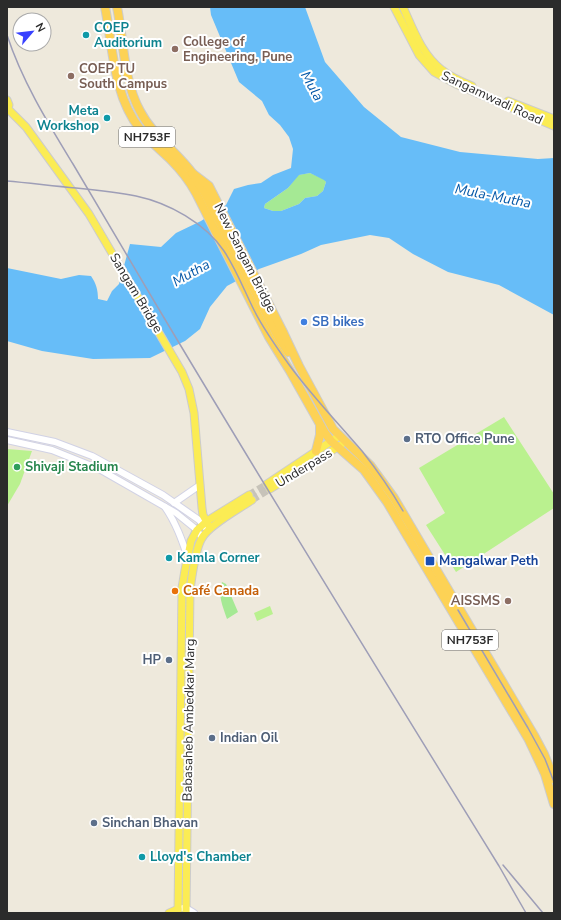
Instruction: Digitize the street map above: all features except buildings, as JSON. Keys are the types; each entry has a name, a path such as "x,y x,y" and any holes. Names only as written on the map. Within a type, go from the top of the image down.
{"highway":[{"name":"NH753F","path":"105,7 116,70 124,101 134,120 140,130 202,190"},
{"name":"NH753F","path":"117,7 126,66 130,84 140,111 153,130 192,173 202,190"},
{"name":"New Sangam Bridge","path":"202,190 276,333"},
{"name":"New Sangam Bridge","path":"202,190 276,333"},
{"name":"NH753F","path":"276,333 290,371 331,442 356,461 375,482 535,737 554,779"},
{"name":"NH753F","path":"276,333 305,378 333,429 370,465 417,535 462,620 529,740 545,774 554,804"},
{"name":"NH753F","path":"282,349 305,378"},
{"path":"316,451 320,435 320,424"}],"main road":[{"name":"Sangamwadi Road","path":"394,7 419,55 434,72 456,84 554,126"},
{"name":"Sangamwadi Road","path":"403,7 423,49 442,71 478,89 554,120"},
{"path":"7,100 9,105 7,109"},
{"name":"Sangam Bridge","path":"7,109 26,127 89,214 182,372 189,390 194,413 202,508 207,525"},
{"path":"7,432 54,442 92,456 174,503 207,525"},
{"name":"Underpass","path":"339,436 268,486 338,448 346,442"},
{"path":"7,440 52,450 89,464 176,513 197,530 202,538"},
{"path":"174,503 200,485"},
{"path":"197,530 207,525 250,498 214,517 207,525"},
{"path":"201,499 207,513 214,517"},
{"path":"164,506 174,522 188,558"},
{"name":"Babasaheb Ambedkar Marg","path":"186,910 190,590 192,571 207,525"},
{"name":"Babasaheb Ambedkar Marg","path":"178,911 182,588 192,541 197,530"},
{"path":"169,913 186,910 194,913"}],"green space":[{"path":"310,173 324,179 326,182 323,191 317,196 305,198 299,204 281,211 273,211 264,208 265,204 288,188 298,175"},
{"path":"504,417 554,494 554,508 456,572 426,525 445,513 419,468"},
{"name":"Shivaji Stadium","path":"7,449 32,451 20,484 7,506"},
{"path":"222,582 226,584 238,612 227,619 220,596"},
{"path":"270,606 273,614 257,621 254,613"}],"water":[{"path":"210,7 305,7 325,62 364,107 401,137 460,152 538,159 554,158 554,315 499,285 448,272 413,254 389,238 370,235 321,245 259,269 227,286 210,307 200,329 185,341 150,358 93,359 42,351 7,341 7,268 61,279 79,275 91,276 98,293 98,299 107,301 112,291 119,284 130,244 161,247 176,233 201,221 226,205 234,189 261,183 273,175 291,168 293,149 289,137 280,125 269,115 262,101 239,82 211,15","holes":["310,173 326,182 323,191 317,196 305,198 299,204 281,211 273,211 264,208 265,204 288,188 299,175"]}],"tunnel":[{"path":"249,495 267,484"},
{"path":"252,500 270,489"}],"railway":[{"path":"7,35 20,69 54,133 242,447 499,866 526,913"},
{"path":"7,181 98,190 136,196 173,209 197,223 224,251 266,332 290,366 307,388 368,458 403,511"},
{"path":"458,610 528,728 545,759 554,782"},
{"path":"503,865 543,913"}],"place":[{"name":"COEP Auditorium","path":"86,35"},
{"name":"College of Engineering, Pune","path":"175,49"},
{"name":"COEP TU South Campus","path":"71,76"},
{"name":"Meta Workshop","path":"107,118"},
{"name":"SB bikes","path":"304,322"},
{"name":"RTO Office Pune","path":"407,439"},
{"name":"Shivaji Stadium","path":"17,467"},
{"name":"Kamla Corner","path":"169,558"},
{"name":"Mangalwar Peth","path":"430,561"},
{"name":"Café Canada","path":"175,591"},
{"name":"AISSMS","path":"508,601"},
{"name":"HP","path":"169,660"},
{"name":"Indian Oil","path":"212,738"},
{"name":"Sinchan Bhavan","path":"94,823"},
{"name":"Lloyd's Chamber","path":"142,857"}],"water label":[{"name":"Mula","path":"312,86"},
{"name":"Mula-Mutha","path":"493,196"},
{"name":"Mutha","path":"191,273"}]}
